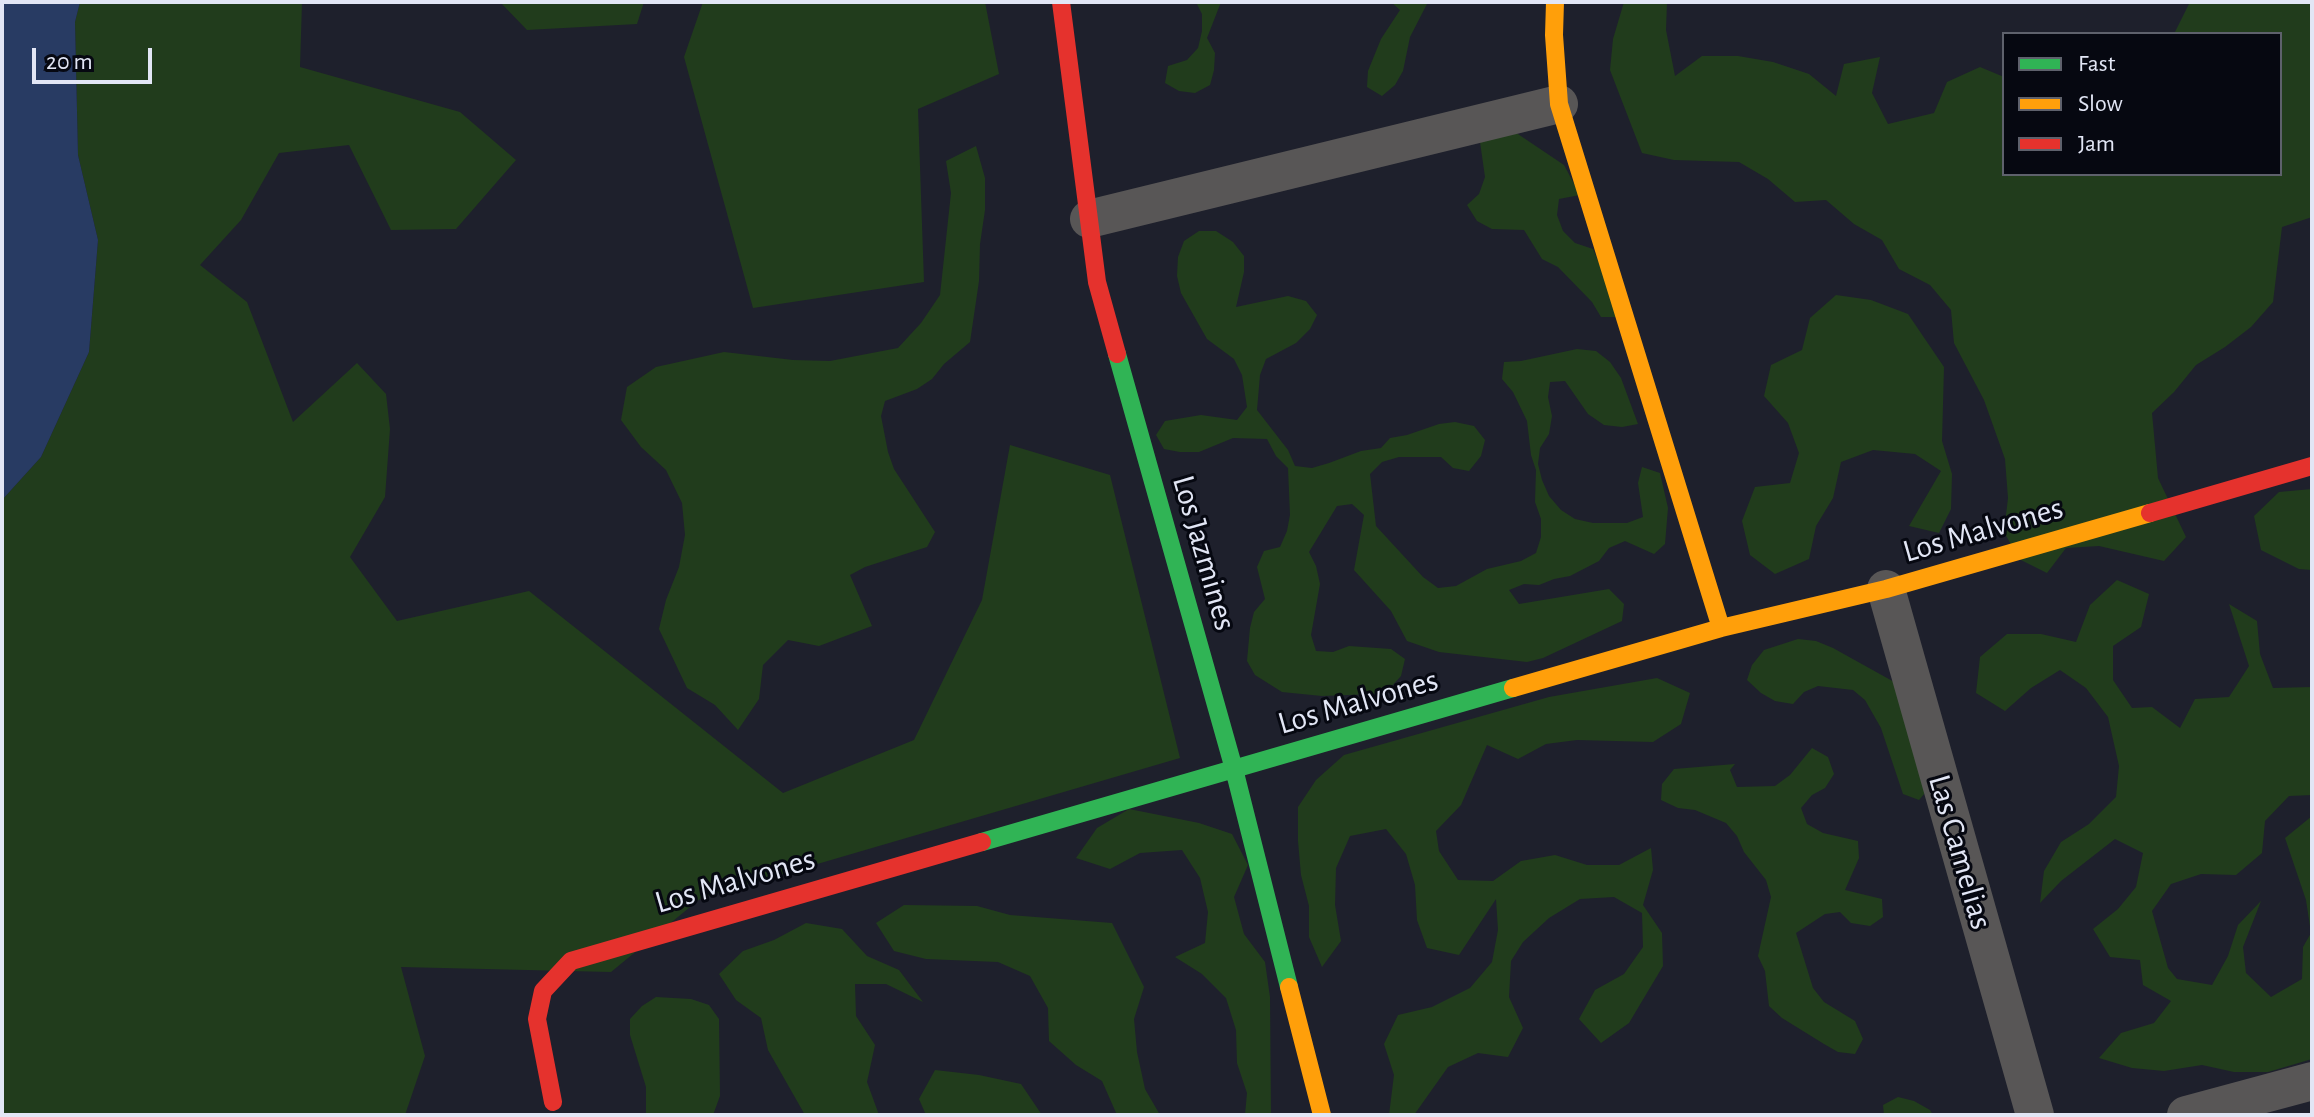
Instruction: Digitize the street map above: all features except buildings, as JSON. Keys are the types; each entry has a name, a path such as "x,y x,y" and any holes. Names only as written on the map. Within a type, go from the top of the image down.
{"street":[{"name":"Los Jazmines","path":"1061,2 1097,282 1234,769 1322,1115"},
{"path":"1555,2 1559,104 1721,628"},
{"path":"1089,219 1559,104"},
{"name":"Los Malvones","path":"553,1102 537,1019 543,991 571,961 1721,628 1886,589 2312,466"},
{"name":"Las Camelias","path":"1886,589 2035,1115"},
{"path":"2186,1115 2312,1081"}],"green space":[{"path":"80,2 302,2 300,67 460,112 516,160 456,229 391,230 349,145 279,153 241,220 200,265 247,302 293,422 357,363 386,394 390,429 385,497 350,557 397,621 529,591 783,793 914,740 982,600 1010,445 1110,475 1180,758 701,898 611,972 401,967 425,1056 405,1115 2,1115 2,500 41,457 89,352 98,240 78,155 75,22"},
{"path":"500,2 644,2 637,24 527,30"},
{"path":"703,2 985,2 999,74 918,109 924,282 753,308 684,57"},
{"path":"1196,2 1221,2 1207,38 1215,53 1210,85 1195,93 1179,91 1165,83 1168,66 1187,60 1198,48 1202,14"},
{"path":"1391,2 1428,2 1410,37 1403,71 1395,85 1382,96 1367,87 1368,71 1381,39 1400,10"},
{"path":"1624,2 1667,2 1666,30 1675,76 1702,56 1738,56 1773,62 1809,74 1836,96 1844,64 1880,57 1872,93 1888,124 1934,113 1947,82 1980,67 2002,76 2002,176 2282,176 2282,32 2175,32 2190,2 2312,2 2312,217 2282,227 2273,302 2251,327 2196,365 2152,413 2158,478 2186,537 2164,561 2099,546 2066,548 2047,573 2019,559 2004,532 2008,498 2005,459 1984,400 1954,343 1951,310 1930,285 1899,269 1882,240 1854,224 1826,200 1795,202 1768,179 1739,162 1674,160 1642,153 1610,70 1613,39"},
{"path":"1503,124 1564,165 1580,195 1559,199 1557,215 1563,231 1575,243 1593,249 1622,317 1601,317 1592,302 1558,267 1542,259 1524,230 1492,229 1477,221 1467,205 1479,194 1485,177 1480,142"},
{"path":"976,146 985,178 985,210 970,342 932,379 917,389 885,401 881,416 894,469 935,532 927,547 850,575 872,626 819,646 788,640 763,665 759,699 738,730 715,705 687,688 659,629 679,567 685,535 682,503 666,470 641,447 621,420 627,387 656,367 724,352 830,361 898,348 921,323 940,295 951,193 946,161"},
{"path":"1199,231 1216,231 1233,242 1244,256 1244,272 1236,307 1288,296 1306,301 1317,315 1310,329 1296,343 1266,359 1260,375 1257,410 1288,450 1295,466 1312,468 1361,451 1381,448 1390,438 1439,424 1455,422 1474,426 1485,440 1481,456 1469,471 1453,468 1441,457 1399,457 1382,462 1370,474 1376,526 1423,577 1438,588 1456,586 1487,569 1521,561 1536,553 1541,537 1541,519 1535,502 1536,470 1527,421 1513,392 1502,379 1504,362 1577,349 1596,351 1610,362 1621,378 1638,424 1622,427 1604,425 1588,414 1565,381 1550,382 1548,397 1552,416 1549,434 1540,448 1538,464 1542,480 1549,496 1561,510 1575,519 1593,523 1627,523 1643,517 1638,483 1642,467 1660,473 1668,508 1665,544 1654,554 1625,541 1609,548 1599,561 1570,576 1539,585 1524,584 1509,590 1519,604 1609,589 1624,604 1622,621 1543,658 1527,662 1439,652 1407,641 1391,611 1354,570 1364,515 1352,504 1337,506 1309,552 1320,584 1311,635 1316,651 1333,652 1349,646 1391,649 1405,659 1401,676 1389,689 1374,694 1322,696 1282,692 1255,675 1247,661 1250,628 1254,612 1265,599 1257,567 1264,551 1280,547 1287,531 1290,515 1288,468 1276,456 1267,439 1233,438 1199,452 1180,452 1164,449 1156,435 1165,421 1201,415 1237,420 1247,407 1242,375 1234,359 1207,339 1181,293 1177,276 1178,257 1184,241"},
{"path":"1836,295 1871,300 1908,314 1944,367 1942,441 1952,474 1951,509 1939,533 1909,526 1941,471 1915,454 1873,450 1841,462 1833,498 1816,526 1809,559 1775,574 1750,555 1742,521 1755,487 1790,483 1799,453 1788,423 1764,396 1771,365 1802,350 1810,318"},
{"path":"2312,489 2312,570 2299,569 2261,550 2254,516 2279,492"},
{"path":"2117,580 2149,594 2141,627 2113,646 2113,680 2132,708 2152,707 2180,728 2195,699 2229,697 2249,666 2229,604 2257,621 2260,654 2273,688 2312,687 2312,795 2289,796 2265,821 2262,853 2236,875 2201,874 2171,884 2152,911 2168,968 2177,979 2212,985 2228,956 2238,925 2261,901 2243,947 2246,973 2271,997 2302,979 2303,947 2311,933 2306,900 2285,838 2312,816 2312,1059 2268,1072 2234,1072 2202,1065 2164,1071 2132,1068 2099,1058 2121,1033 2154,1023 2171,1001 2143,985 2140,960 2110,957 2093,929 2118,909 2136,887 2143,853 2115,839 2061,881 2040,903 2044,871 2061,842 2089,824 2116,797 2119,766 2108,717 2086,688 2060,670 2031,688 2005,711 1976,693 1980,657 2007,634 2041,634 2076,642 2090,605"},
{"path":"1798,639 1816,641 1833,648 1896,683 1936,780 1919,800 1903,794 1881,728 1865,700 1853,690 1818,686 1804,692 1793,704 1775,701 1747,680 1752,665 1764,650"},
{"path":"1657,678 1690,693 1681,724 1653,742 1577,740 1546,744 1518,759 1487,745 1461,805 1436,831 1439,851 1458,880 1493,881 1521,861 1555,855 1587,865 1619,865 1651,848 1653,870 1643,905 1662,933 1663,966 1629,1023 1601,1043 1579,1019 1595,990 1624,974 1643,947 1642,913 1614,897 1580,899 1549,918 1523,942 1511,961 1509,997 1523,1028 1508,1057 1478,1053 1448,1067 1414,1115 1389,1115 1394,1075 1384,1044 1398,1015 1432,1007 1470,988 1492,962 1498,930 1496,899 1459,955 1427,948 1417,920 1415,885 1406,854 1386,829 1350,836 1336,868 1335,905 1341,941 1322,967 1309,937 1309,906 1301,875 1298,841 1298,807 1316,780 1344,755 1549,697"},
{"path":"1812,748 1828,757 1834,774 1825,788 1812,795 1801,808 1807,824 1823,833 1858,841 1859,858 1845,890 1882,899 1883,917 1870,926 1851,923 1840,912 1825,914 1796,933 1813,988 1824,1002 1855,1021 1863,1039 1855,1054 1838,1052 1782,1018 1769,1006 1765,971 1758,956 1771,897 1766,880 1726,823 1661,800 1662,784 1674,769 1735,764 1730,770 1737,787 1775,786 1790,775"},
{"path":"1129,809 1199,823 1232,834 1248,865 1234,897 1244,934 1265,962 1270,997 1271,1115 1245,1115 1247,1093 1237,1063 1236,1030 1226,998 1202,974 1175,957 1205,943 1208,912 1200,878 1182,850 1140,853 1110,869 1076,858 1097,828"},
{"path":"904,905 977,906 1010,915 1112,923 1144,987 1134,1019 1137,1052 1145,1089 1160,1115 1117,1115 1102,1081 1076,1065 1049,1041 1048,1008 1030,976 998,962 926,959 894,951 876,923"},
{"path":"806,923 842,929 867,956 899,970 923,1002 886,984 855,984 856,1016 875,1045 867,1082 879,1115 805,1115 768,1050 761,1018 736,1000 719,974 743,951 774,940"},
{"path":"656,997 691,999 709,1005 719,1019 720,1096 713,1115 646,1115 646,1087 630,1035 630,1019"},
{"path":"935,1070 1021,1084 1042,1115 926,1115 919,1099"},
{"path":"1898,1097 1914,1101 1933,1115 1884,1115 1883,1105"}],"water":[{"path":"2,2 80,2 75,22 78,155 98,240 89,352 41,457 2,500"}],"traffic: fast":[{"path":"1117,354 1234,769 1289,987"},
{"path":"982,842 1513,688"}],"traffic: slow":[{"path":"1555,2 1559,104 1721,628"},
{"path":"1513,688 1721,628 1886,589 2150,513"},
{"path":"1289,987 1322,1115"}],"traffic: jam":[{"path":"1061,2 1097,282 1117,354"},
{"path":"2150,513 2312,466"},
{"path":"553,1102 537,1019 543,991 571,961 982,842"}]}
